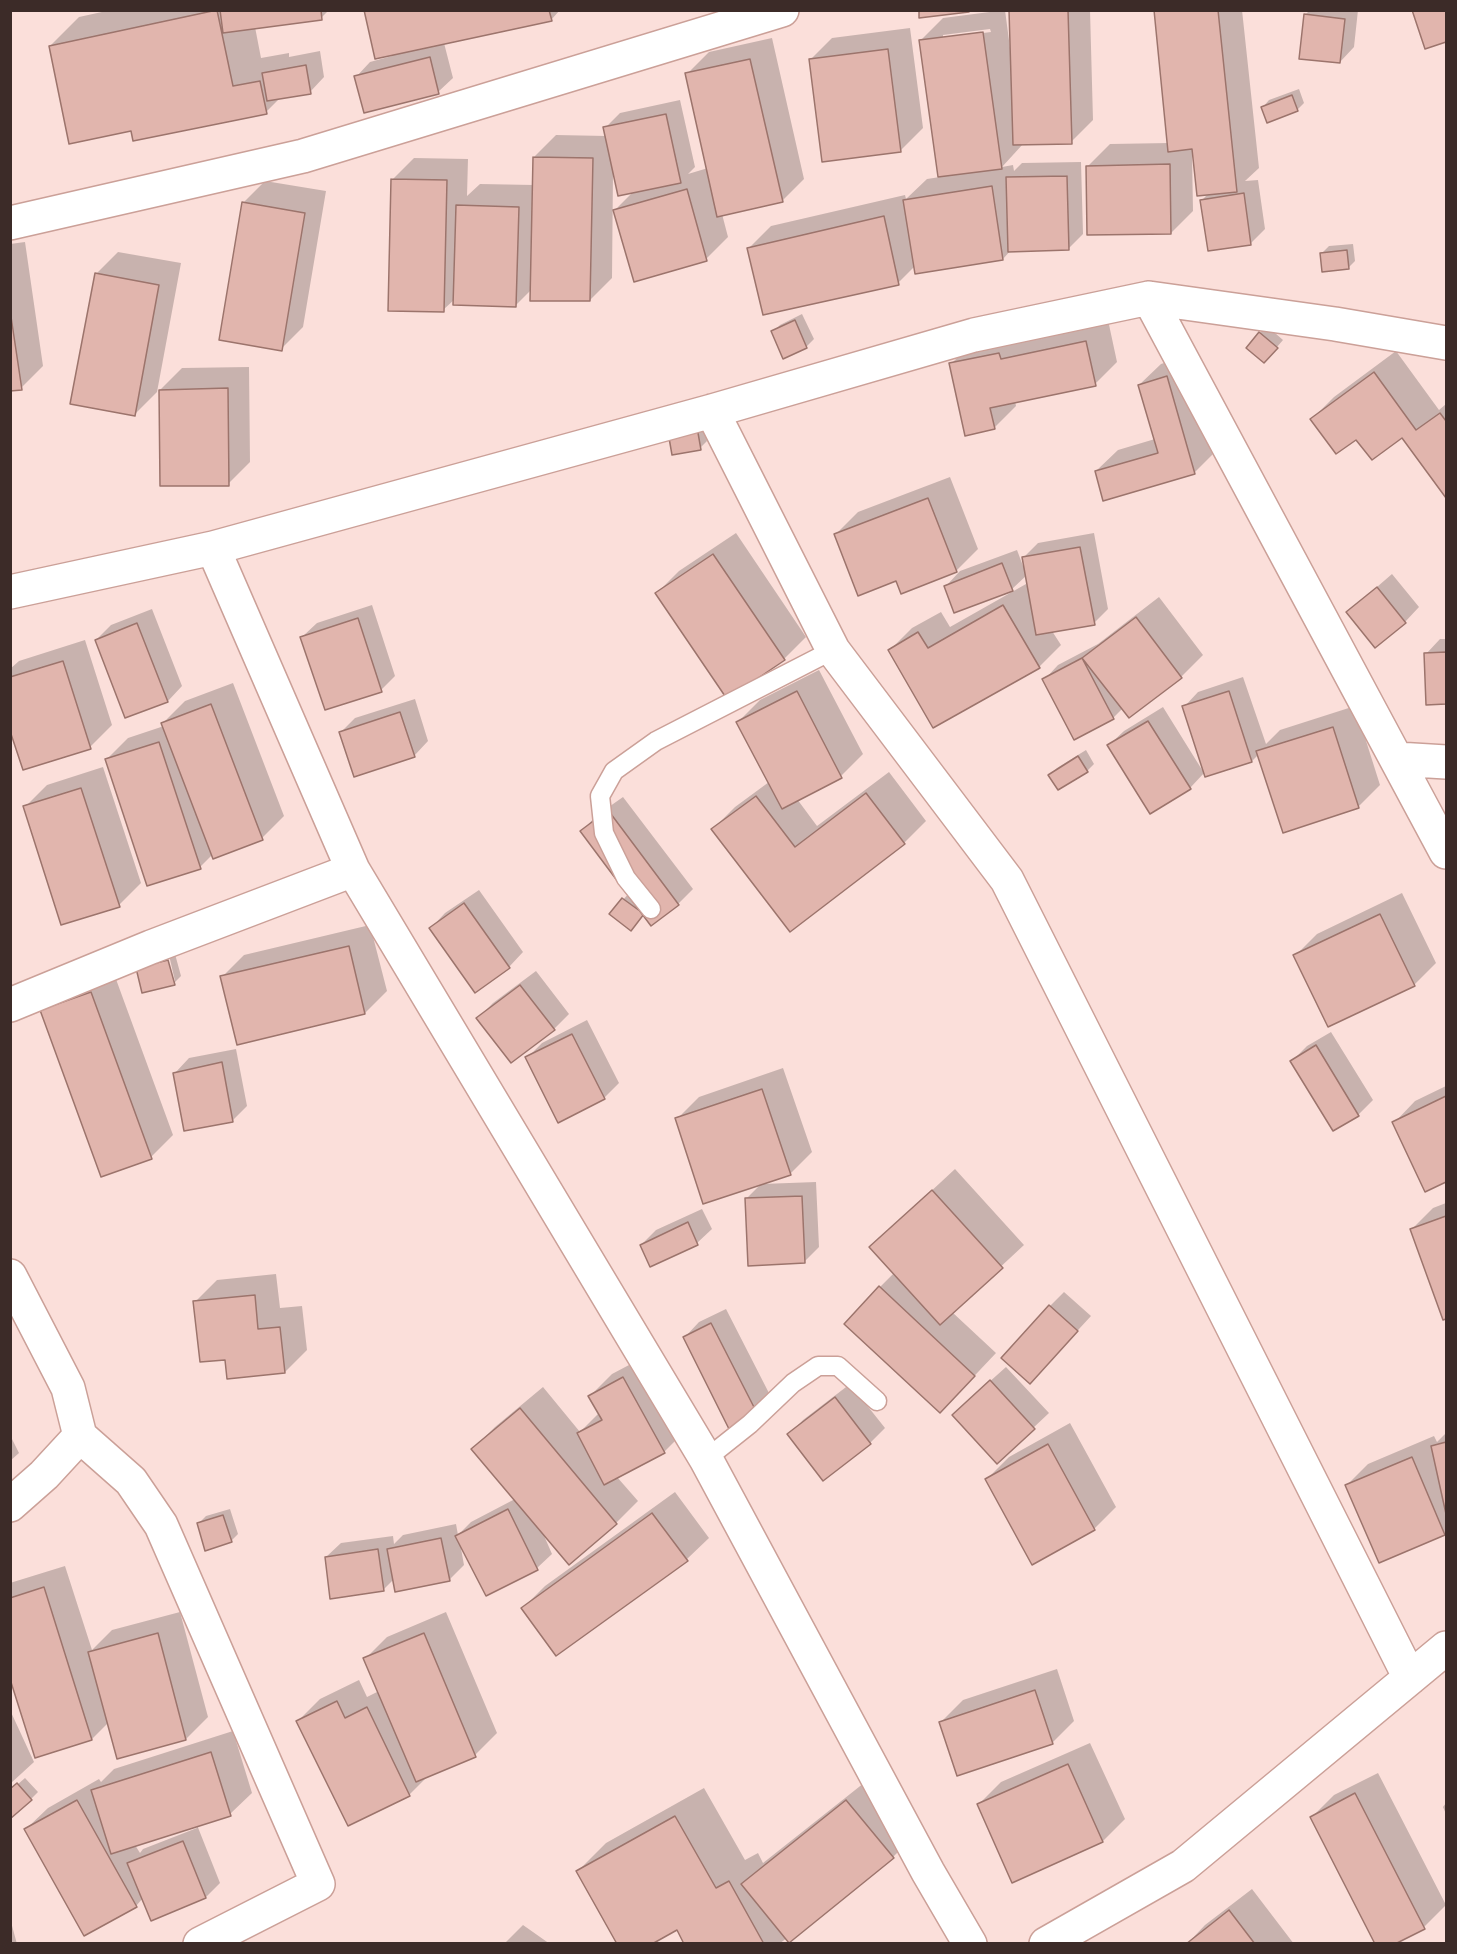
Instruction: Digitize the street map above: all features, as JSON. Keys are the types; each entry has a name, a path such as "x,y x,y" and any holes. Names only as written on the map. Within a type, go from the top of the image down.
{"street":[{"path":"10,223 303,156 782,10"},
{"path":"1149,298 1446,852"},
{"path":"10,592 213,548 712,411 974,335 1149,298 1335,324 1446,343"},
{"path":"712,411 833,650 1007,880 1410,1678"},
{"path":"213,548 353,870 706,1459 928,1872 970,1944"},
{"path":"1397,759 1446,762"},
{"path":"10,1005 151,947 353,870"},
{"path":"10,1276 68,1388 80,1436 131,1481 161,1525 318,1884 200,1944"},
{"path":"10,1505 44,1475 80,1436"},
{"path":"1046,1944 1183,1866 1446,1648"}],"lane":[{"path":"651,909 626,878 604,834 600,796 614,771 656,741 833,650"},
{"path":"706,1459 750,1424 794,1383 818,1366 838,1366 877,1401"}],"building":[{"path":"217,10 233,86 260,81 267,114 133,141 131,131 69,144 49,46"},
{"path":"220,10 321,10 322,20 223,33"},
{"path":"364,10 549,10 552,21 375,59"},
{"path":"919,10 969,10 969,12 919,18"},
{"path":"1009,10 1068,10 1072,144 1013,145"},
{"path":"1154,10 1218,10 1237,192 1197,196 1192,149 1168,152"},
{"path":"1412,10 1446,10 1446,42 1425,49"},
{"path":"1304,14 1345,19 1340,63 1299,59"},
{"path":"983,32 1002,169 938,177 919,40"},
{"path":"888,49 901,152 822,162 809,59"},
{"path":"430,57 439,94 364,113 354,76"},
{"path":"750,59 783,202 717,217 685,73"},
{"path":"306,65 311,94 267,101 262,73"},
{"path":"1292,95 1298,111 1267,123 1261,107"},
{"path":"666,114 681,183 618,196 603,127"},
{"path":"533,157 593,158 590,301 530,301"},
{"path":"1170,164 1171,234 1087,235 1086,166"},
{"path":"1067,176 1069,250 1008,252 1006,177"},
{"path":"391,179 447,180 444,312 388,311"},
{"path":"992,186 1003,260 915,274 903,200"},
{"path":"687,189 707,261 634,282 613,210"},
{"path":"1244,193 1251,245 1208,251 1200,200"},
{"path":"242,202 305,213 282,351 219,340"},
{"path":"456,205 519,207 516,307 453,305"},
{"path":"884,216 899,285 763,315 747,248"},
{"path":"1347,250 1349,269 1322,272 1320,253"},
{"path":"95,273 159,285 135,416 70,404"},
{"path":"10,310 22,390 10,391"},
{"path":"795,320 807,348 783,359 771,331"},
{"path":"1259,332 1278,348 1264,363 1246,348"},
{"path":"1086,341 1096,386 990,408 995,429 965,436 949,363 999,353 1001,359"},
{"path":"1374,372 1416,430 1440,413 1446,421 1446,498 1402,438 1372,460 1356,440 1336,454 1310,419"},
{"path":"1167,376 1195,474 1103,501 1095,471 1158,453 1138,385"},
{"path":"228,388 229,486 160,486 159,390"},
{"path":"697,427 701,450 672,455 668,432"},
{"path":"928,498 957,572 901,594 896,581 858,596 834,534"},
{"path":"1080,547 1095,625 1036,635 1022,557"},
{"path":"713,554 785,660 727,699 655,593"},
{"path":"1002,563 1013,591 954,613 944,586"},
{"path":"1377,587 1406,623 1375,648 1346,612"},
{"path":"1003,605 1040,668 933,728 888,650 918,632 928,648"},
{"path":"1136,617 1182,678 1129,718 1082,658"},
{"path":"358,618 382,692 325,710 300,637"},
{"path":"137,623 168,702 125,718 95,640"},
{"path":"1446,652 1446,704 1426,705 1424,653"},
{"path":"1082,658 1114,719 1074,740 1042,679"},
{"path":"63,661 91,749 23,770 10,731 10,677"},
{"path":"797,691 842,778 782,809 736,722"},
{"path":"1229,691 1252,762 1205,777 1182,706"},
{"path":"211,704 263,840 213,859 161,723"},
{"path":"400,712 415,757 354,777 339,732"},
{"path":"1148,721 1191,789 1150,814 1107,745"},
{"path":"1333,727 1359,808 1283,833 1256,751"},
{"path":"159,742 201,869 147,886 105,759"},
{"path":"1078,756 1088,772 1058,790 1048,775"},
{"path":"81,788 120,907 61,925 23,806"},
{"path":"866,793 905,844 790,932 711,829 756,796 795,847"},
{"path":"608,810 679,905 651,926 580,831"},
{"path":"622,898 644,914 631,931 609,914"},
{"path":"464,903 510,968 475,993 429,928"},
{"path":"1380,914 1415,986 1328,1027 1293,955"},
{"path":"349,946 365,1014 237,1045 220,976"},
{"path":"168,960 175,985 142,993 136,968"},
{"path":"520,985 555,1030 511,1063 476,1018"},
{"path":"91,992 152,1159 101,1177 40,1010"},
{"path":"572,1034 605,1099 558,1123 525,1057"},
{"path":"1316,1045 1359,1116 1333,1131 1290,1061"},
{"path":"222,1062 233,1122 184,1131 173,1073"},
{"path":"762,1089 791,1175 703,1204 675,1118"},
{"path":"1446,1096 1446,1182 1425,1192 1392,1122"},
{"path":"932,1190 1003,1268 940,1325 869,1247"},
{"path":"802,1196 805,1263 748,1266 745,1198"},
{"path":"1446,1216 1446,1319 1443,1320 1410,1229"},
{"path":"688,1222 698,1245 650,1267 640,1245"},
{"path":"879,1286 975,1376 940,1413 844,1324"},
{"path":"255,1295 258,1329 280,1327 285,1373 227,1379 225,1360 200,1362 193,1301"},
{"path":"1049,1305 1078,1331 1030,1384 1001,1358"},
{"path":"711,1323 758,1415 729,1429 683,1337"},
{"path":"623,1377 665,1453 604,1485 577,1433 602,1420 588,1396"},
{"path":"990,1380 1035,1429 997,1464 952,1415"},
{"path":"835,1397 871,1444 823,1481 787,1434"},
{"path":"520,1408 617,1524 569,1565 471,1449"},
{"path":"1446,1442 1446,1514 1431,1446"},
{"path":"1048,1444 1095,1530 1032,1565 985,1479"},
{"path":"1412,1457 1445,1535 1379,1563 1345,1485"},
{"path":"508,1509 538,1570 486,1596 455,1536"},
{"path":"652,1513 688,1561 556,1656 521,1608"},
{"path":"223,1515 232,1542 205,1551 197,1523"},
{"path":"441,1538 450,1581 395,1592 387,1549"},
{"path":"378,1549 384,1591 330,1599 325,1557"},
{"path":"44,1587 92,1740 35,1758 10,1679 10,1598"},
{"path":"158,1633 186,1740 117,1759 88,1652"},
{"path":"424,1633 476,1757 416,1782 363,1658"},
{"path":"1035,1690 1053,1744 957,1776 939,1722"},
{"path":"337,1701 345,1718 367,1707 410,1796 348,1826 296,1721"},
{"path":"211,1752 231,1816 111,1854 91,1790"},
{"path":"1068,1764 1103,1842 1012,1883 977,1804"},
{"path":"17,1783 32,1800 10,1819 10,1789"},
{"path":"1355,1793 1425,1929 1395,1944 1375,1944 1310,1817"},
{"path":"77,1800 137,1907 84,1936 24,1829"},
{"path":"846,1800 894,1858 789,1943 741,1884"},
{"path":"675,1816 716,1888 729,1881 764,1944 684,1944 677,1930 652,1944 617,1944 576,1871"},
{"path":"183,1841 206,1898 151,1921 127,1863"},
{"path":"1229,1910 1255,1944 1186,1944"}]}
